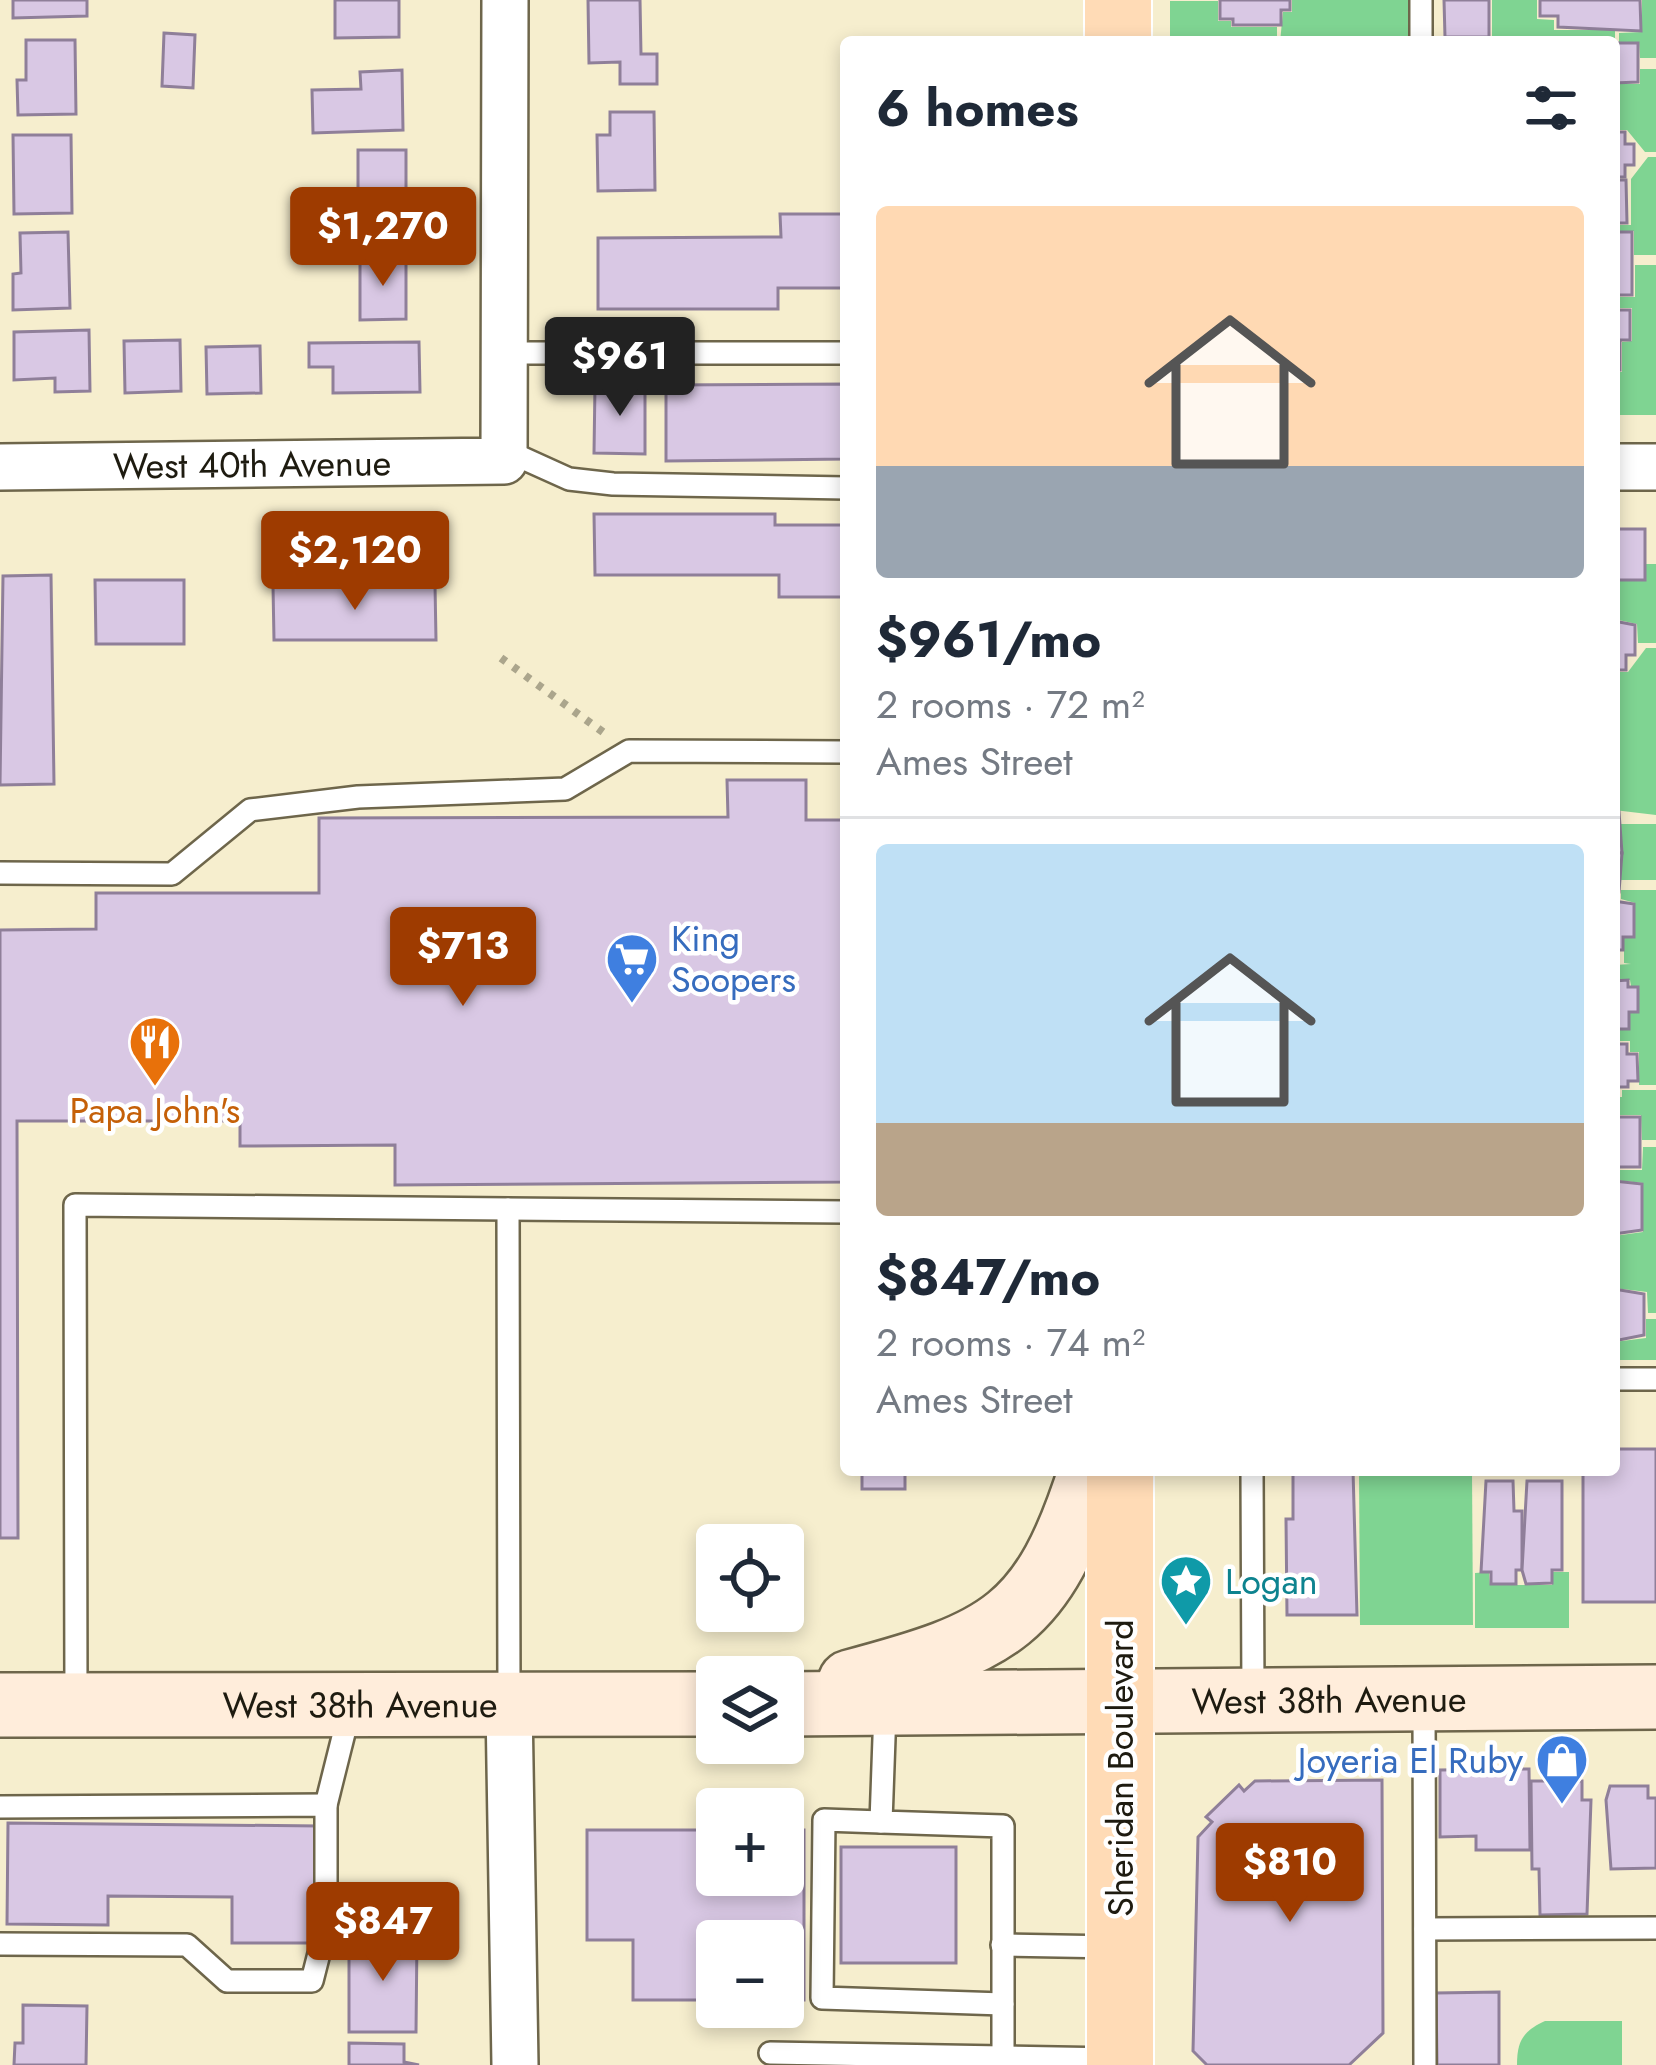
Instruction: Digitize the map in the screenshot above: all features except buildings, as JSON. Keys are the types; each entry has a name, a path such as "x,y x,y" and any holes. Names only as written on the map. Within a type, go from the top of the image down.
{"main road":[{"path":"1118,0 1118,36"},
{"path":"804,1696 919,1664 974,1640 1027,1606 1051,1577 1089,1476"},
{"name":"Sheridan Boulevard","path":"1120,1476 1120,2062"},
{"name":"West 38th Avenue","path":"804,1702 1656,1697"},
{"name":"West 38th Avenue","path":"0,1705 696,1704"}],"street":[{"path":"504,455 505,0"},
{"name":"West 40th Avenue","path":"0,467 504,455"},
{"path":"1620,467 1656,467"},
{"path":"509,1705 515,2065"}],"lane":[{"path":"1421,0 1421,36"},
{"path":"504,352 840,353"},
{"path":"504,455 569,479 613,484 840,488"},
{"path":"0,873 172,874 250,810 358,797 565,789 629,751 840,752"},
{"path":"76,1705 74,1205 840,1212"},
{"path":"508,1209 509,1705"},
{"path":"1620,1379 1656,1378"},
{"path":"1252,1476 1253,1700"},
{"path":"1424,1699 1425,2065"},
{"path":"881,1822 885,1703"},
{"path":"0,1944 188,1945 227,1981 312,1981 326,1926 326,1805 351,1705"},
{"path":"0,1807 326,1805"},
{"path":"1003,2004 822,1998 824,1820 1003,1826 1002,1945 1003,2004 1003,2057"},
{"path":"1425,1929 1656,1928"},
{"path":"1002,1945 1119,1947"},
{"path":"770,2053 1120,2062"}],"path":[{"path":"501,658 629,751"}],"green space":[{"path":"1292,0 1408,0 1408,36 1281,36 1283,12 1292,12"},
{"path":"1492,0 1537,0 1537,19 1554,20 1554,30 1615,30 1615,36 1492,36"},
{"path":"1642,0 1656,0 1656,58 1640,58 1639,42 1620,42 1619,33 1642,32"},
{"path":"1170,1 1218,1 1218,21 1231,21 1231,27 1277,27 1277,36 1170,36"},
{"path":"1640,69 1656,69 1656,152 1645,152 1627,130 1620,130 1620,84 1640,84"},
{"path":"1648,157 1656,157 1656,255 1634,255 1634,231 1620,231 1620,225 1631,225 1631,179"},
{"path":"1635,265 1656,265 1656,415 1620,415 1622,342 1632,341 1632,308 1620,308 1620,297 1635,297"},
{"path":"1646,564 1656,564 1656,643 1638,643 1637,624 1620,620 1620,581 1646,581"},
{"path":"1646,648 1656,648 1656,815 1620,811 1620,672 1628,672"},
{"path":"1621,824 1656,824 1656,880 1620,880"},
{"path":"1621,890 1656,890 1656,1085 1639,1085 1639,1052 1630,1052 1630,1041 1620,1041 1620,1030 1629,1029 1630,1013 1639,1012 1639,986 1620,980 1620,965 1631,964 1624,963 1624,938 1635,937 1635,903 1621,899"},
{"path":"1622,1090 1656,1090 1656,1140 1642,1140 1641,1115 1620,1115"},
{"path":"1643,1147 1656,1147 1656,1313 1648,1313 1647,1292 1620,1289 1620,1235 1643,1232 1643,1183 1620,1181 1620,1170 1642,1170"},
{"path":"1646,1319 1656,1319 1656,1360 1620,1360 1620,1341 1646,1338"},
{"path":"1359,1476 1472,1476 1473,1625 1360,1625"},
{"path":"1489,1572 1490,1585 1552,1585 1553,1572 1569,1572 1569,1628 1475,1628 1475,1573"},
{"path":"1545,2021 1622,2021 1622,2065 1517,2065 1523,2038"}],"place":[{"name":"King Soopers","path":"632,1005"},
{"name":"Papa John's","path":"155,1088"},
{"name":"Logan","path":"1186,1627"},
{"name":"Joyeria El Ruby","path":"1562,1806"}]}
